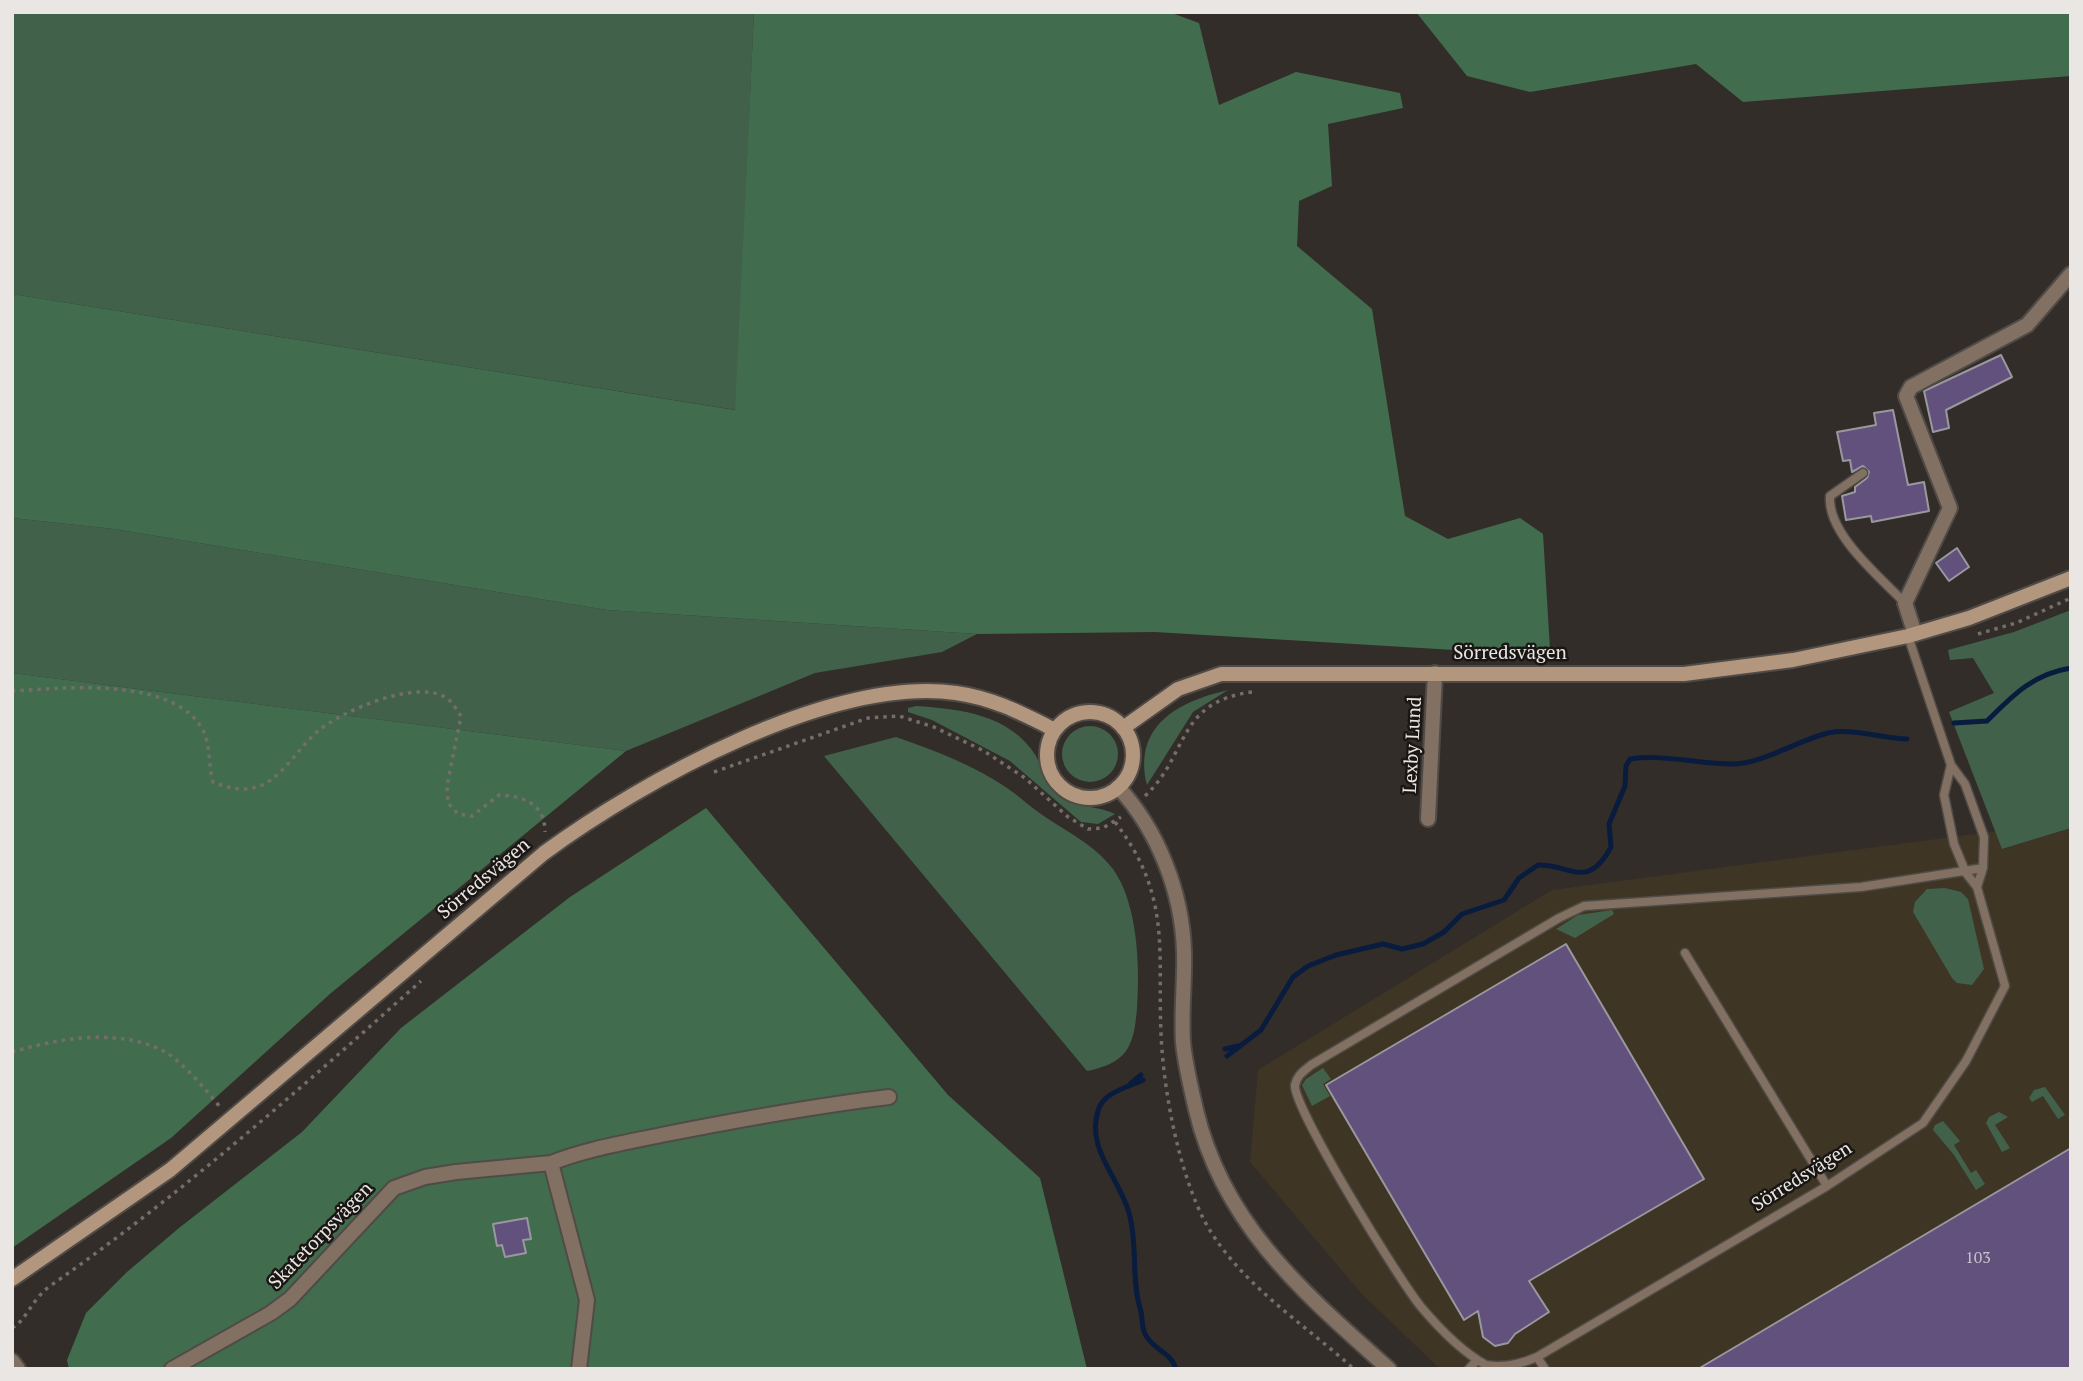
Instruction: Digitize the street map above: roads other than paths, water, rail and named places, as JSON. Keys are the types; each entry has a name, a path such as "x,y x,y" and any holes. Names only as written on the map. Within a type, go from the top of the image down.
{"street":[{"path":"1912,635 1905,603 1950,508 1906,396 1911,387 2027,325 2071,274"},
{"name":"Sörredsvägen","path":"1123,728 1178,689 1209,676 1249,673 1684,674 1793,660 1912,635 1969,618 2071,578"},
{"name":"Lexby Lund","path":"1428,819 1435,673"},
{"name":"Sörredsvägen","path":"12,1279 170,1170 544,853 629,796 722,748 822,710 905,692 957,693 1012,708 1055,730"},
{"path":"1088,713 1107,716 1123,728 1131,746 1132,759 1126,777 1118,787 1105,795 1090,798 1074,795 1061,787 1052,775 1047,760 1048,744 1055,730 1069,718 1088,713"},
{"path":"1118,787 1135,805 1158,846 1177,900 1184,950 1183,1043 1196,1111 1208,1149 1227,1192 1266,1251 1288,1276 1390,1369"},
{"name":"Skatetorpsvägen","path":"172,1369 271,1313 290,1298 309,1282 394,1188 407,1182 446,1173 551,1163 576,1153 686,1130 802,1108 889,1097"},
{"path":"551,1163 587,1300 579,1369"},
{"path":"12,1361 18,1369"}],"lane":[{"path":"1863,473 1830,496 1829,506 1852,548 1905,603"},
{"name":"Sörredsvägen","path":"1912,635 1951,765 1965,784 1983,837 1983,868 1977,887"},
{"name":"Sörredsvägen","path":"1477,1360 1496,1367 1525,1363 1537,1357 1827,1186 1923,1123 1966,1060 2005,986 1977,887 1966,873 1954,844 1944,795 1951,765"},
{"path":"1469,1369 1477,1360 1422,1307 1331,1164 1296,1098 1295,1085 1300,1073 1584,906 1861,887 1966,873 1983,868"},
{"path":"1685,953 1827,1186"},
{"path":"1537,1357 1545,1369"}],"waterway":[{"path":"1954,723 1987,721 2024,687 2046,675 2071,668"},
{"path":"1227,1056 1261,1030 1293,977 1308,966 1336,955 1383,944 1402,949 1423,944 1444,932 1462,914 1504,900 1519,878 1538,865 1578,872 1594,868 1611,847 1609,824 1625,786 1626,766 1630,759 1656,758 1732,764 1755,760 1828,733 1857,732 1907,739"},
{"path":"1225,1049 1238,1046"},
{"path":"1130,1084 1141,1075"},
{"path":"1143,1080 1112,1094 1102,1102 1096,1123 1096,1136 1105,1162 1125,1200 1132,1225 1137,1297 1144,1331 1152,1344 1170,1359 1176,1369"}]}
